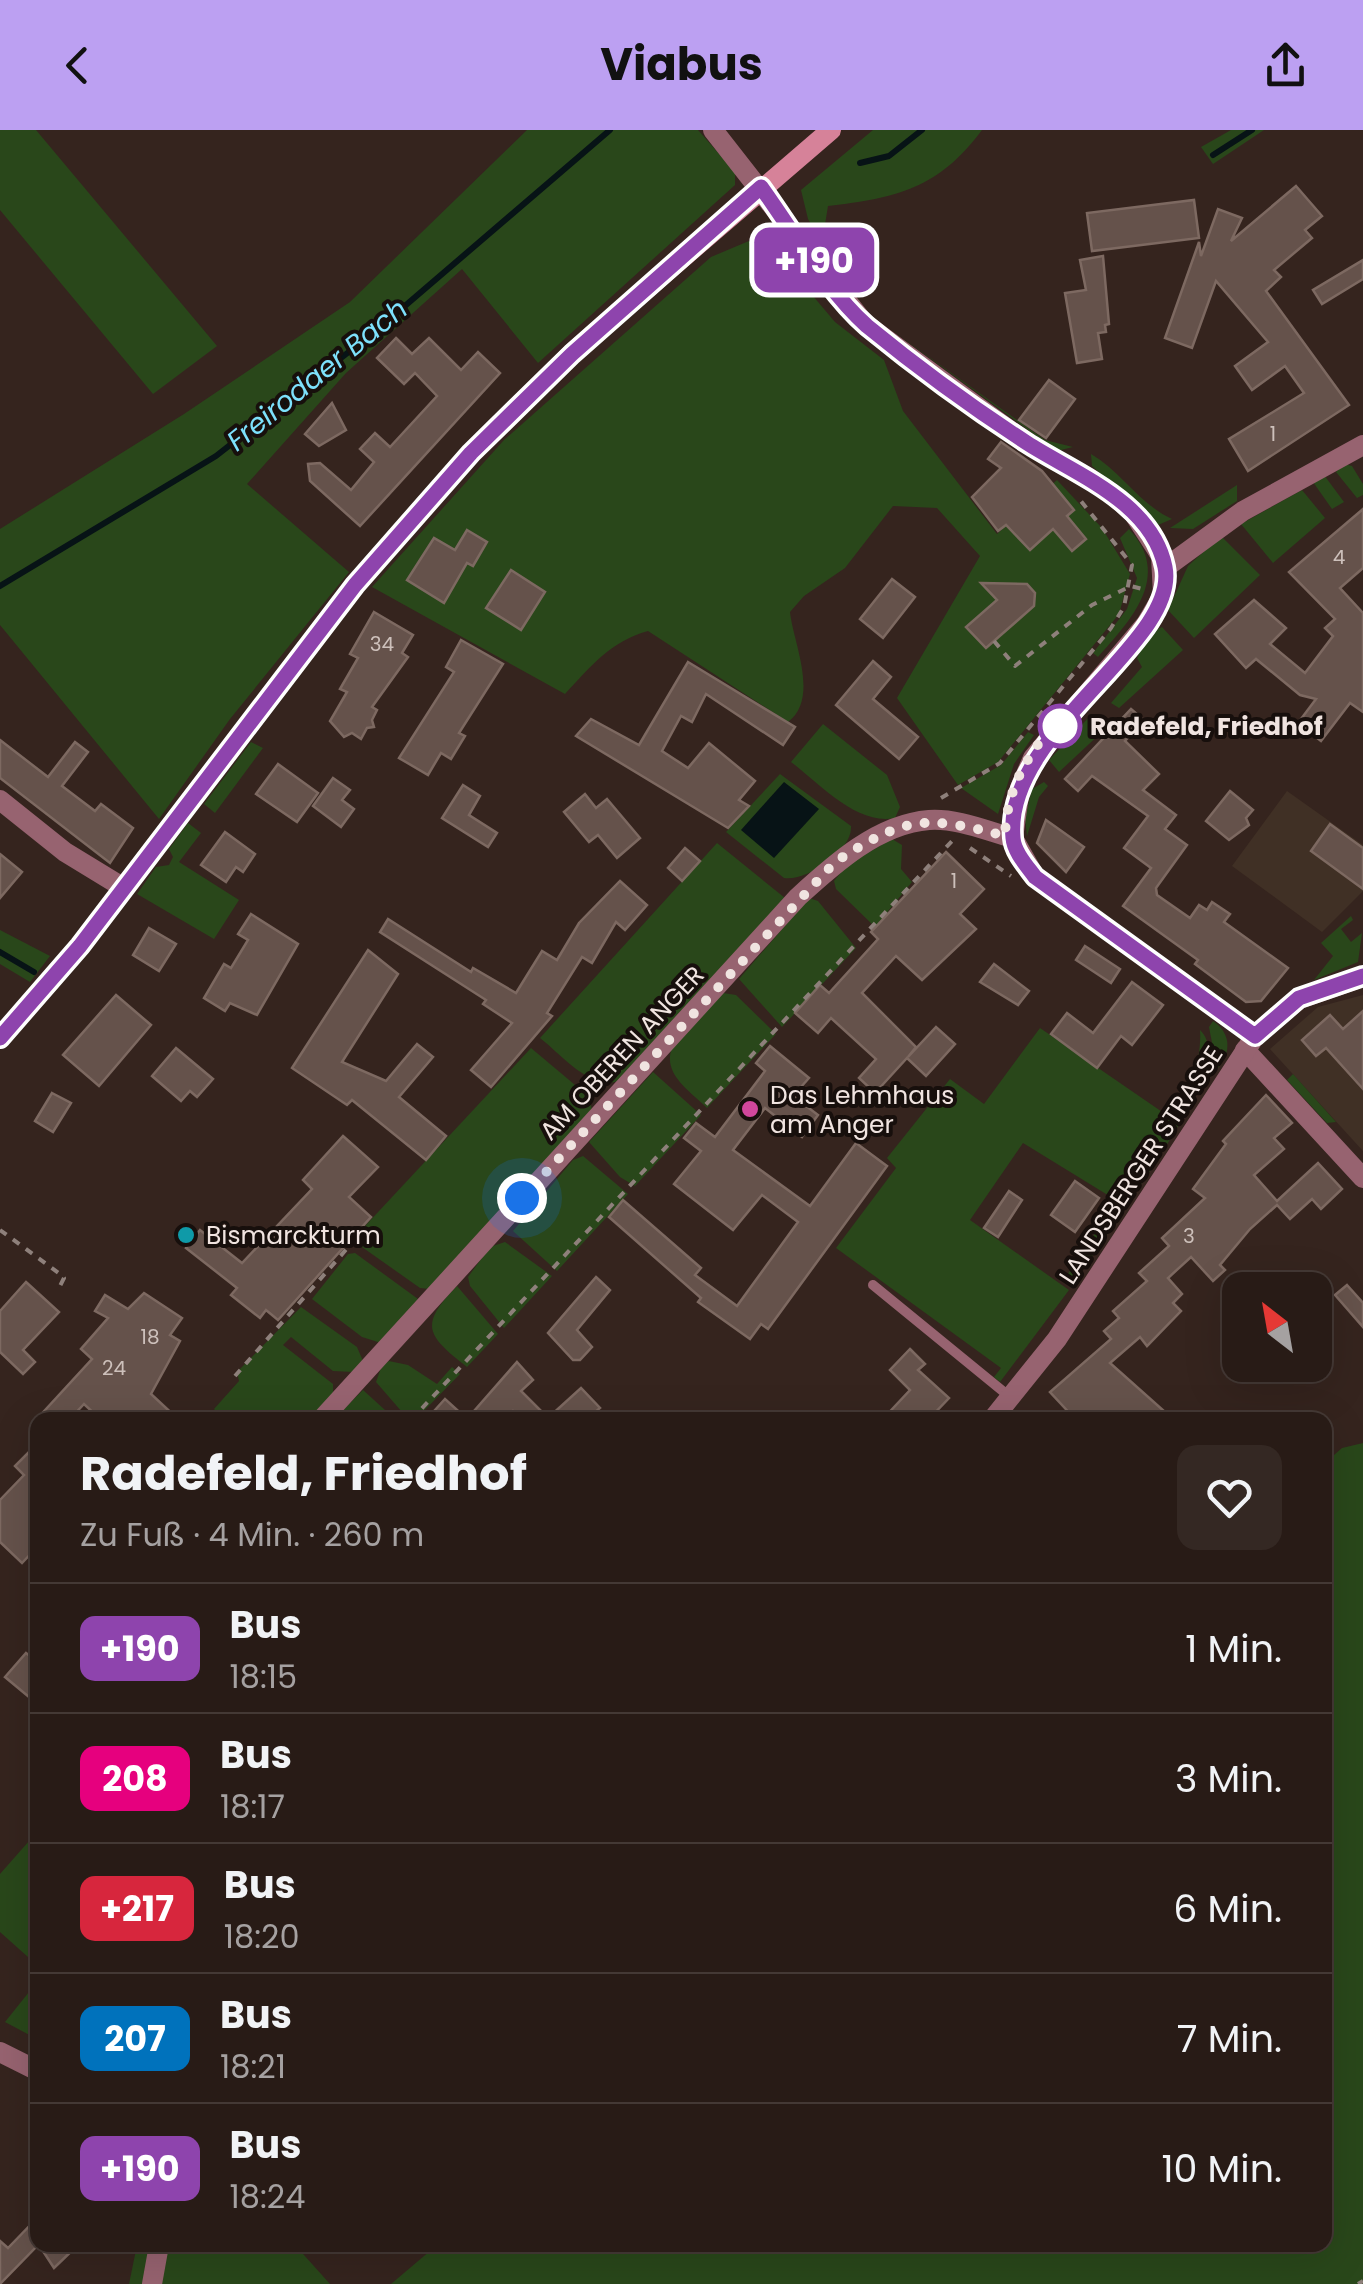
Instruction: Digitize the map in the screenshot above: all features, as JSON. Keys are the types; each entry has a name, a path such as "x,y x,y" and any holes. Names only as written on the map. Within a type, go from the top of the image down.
{"main road":[{"path":"0,1038 80,946 355,585 471,453 572,354 831,130"}],"street":[{"path":"714,130 864,323 1027,443 1110,492 1152,539 1162,595 1146,624 1033,758 1020,788 1012,838 1035,877 1250,1043 1363,1178"},
{"path":"1158,573 1243,511 1363,445"},
{"path":"0,800 65,852 124,888"},
{"name":"AM OBEREN ANGER","path":"328,1412 786,910 835,862 878,837 928,820 1012,838"},
{"name":"LANDSBERGER STRASSE","path":"999,1412 1057,1339 1156,1194 1250,1043 1299,998 1363,976"},
{"path":"0,2052 30,2066"},
{"path":"152,2284 158,2252"}],"lane":[{"path":"874,1285 1011,1398"}],"path":[{"path":"937,800 1000,763 1111,628 1131,586 1132,565 1077,497"},
{"path":"1144,605 1158,573"},
{"path":"994,641 1015,666 1092,605 1131,586"},
{"path":"417,1412 952,840 975,850 1024,886 1035,877"},
{"path":"0,1230 60,1274 64,1278 60,1286"},
{"path":"235,1376 351,1244"}],"shaded area":[{"path":"784,782 819,809 774,858 741,830"},
{"path":"1287,791 1363,845 1363,891 1322,932 1232,866"},
{"path":"1363,995 1363,1151 1270,1049 1318,1007"}],"green space":[{"path":"0,130 36,130 217,346 153,394 0,210"},
{"path":"527,130 698,130 735,172 735,185 538,363 462,269 346,373 247,484 349,572 230,719 159,819 0,625 0,529 184,414 350,302"},
{"path":"873,130 982,130 950,165 915,187 875,199 828,206 822,243 808,219 801,190"},
{"path":"1231,130 1264,130 1213,164 1201,147"},
{"path":"756,238 792,256 813,296 835,322 884,360 903,411 997,534 1057,480 1102,528 1130,574 1119,614 998,762 958,785 897,698 980,556 937,508 893,506 845,568 804,596 790,612 803,685 797,712 788,722 648,631 612,648 565,694 372,587 504,440 711,257"},
{"path":"897,334 1045,440 1073,447 1057,451"},
{"path":"1091,454 1172,519 1158,525 1092,466"},
{"path":"1344,464 1352,466 1363,484 1363,495 1357,498 1336,472"},
{"path":"1324,475 1344,502 1332,509 1313,482"},
{"path":"1237,485 1237,501 1193,529 1170,528"},
{"path":"1302,490 1325,518 1273,563 1241,524"},
{"path":"1129,529 1142,546 1147,580 1134,613 1098,657 1093,653 1127,609 1137,578 1120,538"},
{"path":"1221,536 1260,575 1194,638 1168,610 1188,566"},
{"path":"1162,627 1183,650 1119,708 1111,703 1142,667 1137,658 1150,633"},
{"path":"1092,714 1107,720 1104,730 1059,772 1049,760"},
{"path":"823,724 887,775 900,807 895,818 867,816 853,809 791,762"},
{"path":"1028,732 1034,735 1014,764 998,814 961,788 1001,765"},
{"path":"251,742 263,748 215,813 204,804"},
{"path":"780,774 851,826 844,845 826,863 793,878 784,878 726,832"},
{"path":"1044,782 1048,786 1039,797 1027,836 1025,818 1032,789"},
{"path":"188,823 201,833 179,862 239,900 214,939 137,894 156,867 169,865 173,857 169,849"},
{"path":"892,839 902,845 901,869 912,882 875,927 836,889 834,881 847,865"},
{"path":"717,843 785,898 621,1080 610,1083 588,1077 540,1038"},
{"path":"809,898 818,901 856,948 782,1027 739,979"},
{"path":"1351,916 1353,920 1341,929 1351,942 1362,933 1358,962 1314,980 1333,956 1321,943"},
{"path":"0,930 50,956 30,982 0,964"},
{"path":"723,993 736,995 776,1034 707,1108 679,1081 670,1057 672,1048"},
{"path":"1213,1021 1223,1031 1227,1044 1217,1069 1209,1027"},
{"path":"1040,1028 1171,1118 1193,1076 1200,1030 1207,1041 1209,1060 1196,1094 1171,1138 1124,1205 1023,1143 970,1220 1069,1290 1000,1382 994,1377 1001,1368 836,1248 896,1168 887,1158 950,1079 984,1104"},
{"path":"531,1048 587,1095 592,1109 430,1289 420,1288 352,1240"},
{"path":"653,1072 701,1115 635,1186 620,1177 589,1142"},
{"path":"1293,1074 1336,1122 1327,1123 1287,1080"},
{"path":"583,1156 628,1194 557,1271 513,1231 573,1160"},
{"path":"1106,1217 1113,1226 1075,1281 1067,1275"},
{"path":"505,1242 552,1276 504,1328 470,1286 468,1277 490,1247"},
{"path":"355,1253 418,1299 381,1343 362,1337 312,1299 348,1254"},
{"path":"457,1286 498,1334 467,1367 443,1346 432,1329 437,1311"},
{"path":"301,1307 357,1347 363,1361 353,1372 333,1371 291,1337 283,1345 333,1384 333,1396 318,1412 217,1412 214,1409 239,1381 237,1372"},
{"path":"389,1361 408,1365 437,1384 452,1367 460,1374 423,1412 402,1412 376,1382 382,1365"},
{"path":"363,1390 387,1412 341,1412"},
{"path":"1363,1443 1363,2284 391,2284 429,2252 1332,2252 1332,1457 1342,1448"},
{"path":"30,1840 30,1959 0,1932 0,1874"},
{"path":"30,1991 30,2035 5,2022"},
{"path":"136,2252 151,2252 144,2284 129,2284"},
{"path":"166,2252 301,2252 330,2284 159,2284"}],"building":[{"path":"1296,186 1322,216 1305,230 1312,238 1274,270 1281,277 1266,291 1349,405 1248,471 1229,439 1304,393 1285,366 1252,390 1235,366 1268,342 1216,281 1192,348 1165,338 1199,242 1201,256 1218,209 1242,218 1231,241"},
{"path":"1194,200 1199,238 1092,251 1087,213"},
{"path":"1103,256 1109,324 1105,325 1106,332 1098,333 1102,359 1077,363 1065,293 1086,290 1080,260"},
{"path":"1363,260 1363,279 1322,304 1313,290"},
{"path":"396,338 412,354 429,338 461,370 478,352 500,373 360,526 310,481 308,464 320,463 351,490 374,462 360,449 375,433 390,447 437,396 415,373 404,384 377,358"},
{"path":"1049,380 1075,399 1046,438 1019,420"},
{"path":"332,403 346,430 319,446 305,434"},
{"path":"1001,442 1042,471 1074,510 1067,516 1086,539 1072,551 1053,529 1030,550 1006,525 998,531 972,497 1001,468 988,459"},
{"path":"1363,509 1363,568 1340,588 1363,613 1363,712 1350,703 1321,741 1298,723 1316,699 1300,695 1256,659 1246,668 1215,634 1254,600 1286,628 1270,644 1305,673 1333,636 1325,628 1335,619 1289,572"},
{"path":"467,530 487,542 473,566 467,563 444,603 407,580 434,538 455,550"},
{"path":"511,570 545,592 521,630 486,608"},
{"path":"892,579 915,597 883,638 860,619"},
{"path":"981,583 1027,584 1035,593 1034,606 986,648 966,627 997,600"},
{"path":"374,612 413,635 402,653 408,657 372,707 377,710 372,720 374,727 367,728 361,739 352,733 344,737 330,721 347,692 340,689 358,658 350,654"},
{"path":"461,640 503,664 459,733 465,736 451,759 441,753 428,775 399,758 454,672 446,667"},
{"path":"873,661 891,677 873,699 918,737 899,759 836,705"},
{"path":"688,662 795,727 783,745 706,694 692,722 681,716 662,751 688,768 709,743 755,781 739,800 749,806 728,828 576,736 591,719 639,745"},
{"path":"1131,709 1144,720 1125,741 1159,774 1143,790 1176,815 1165,829 1187,845 1156,888 1157,895 1190,918 1199,905 1207,910 1212,902 1230,914 1224,922 1288,968 1261,1001 1246,1002 1195,964 1198,960 1123,906 1151,868 1124,848 1148,816 1092,776 1078,791 1065,779"},
{"path":"0,740 48,777 75,742 88,752 62,786 95,811 101,804 133,828 110,863 0,778"},
{"path":"278,764 318,793 297,822 256,794"},
{"path":"333,778 350,790 342,800 354,809 341,827 313,806"},
{"path":"463,785 480,796 469,815 497,833 488,847 442,818"},
{"path":"1230,791 1253,810 1246,818 1249,825 1229,840 1206,821"},
{"path":"585,794 596,808 607,799 640,838 617,858 598,835 589,842 564,812"},
{"path":"1046,820 1084,847 1066,872 1037,843"},
{"path":"1330,824 1363,848 1363,889 1311,851"},
{"path":"225,832 255,854 243,872 236,867 226,882 201,865"},
{"path":"685,848 700,861 682,881 668,868"},
{"path":"946,852 984,889 960,914 976,929 922,980 896,956 862,993 916,1047 908,1057 936,1027 955,1044 926,1076 907,1058 875,1093 859,1078 876,1059 831,1018 818,1033 795,1013 820,985 829,993 878,939 871,932"},
{"path":"0,854 22,872 0,898"},
{"path":"620,881 647,905 625,930 616,922 592,963 582,957 547,1013 552,1016 491,1087 471,1070 512,1023 483,1004 486,1000 380,932 388,919 471,972 473,968 516,993 542,951 557,960 579,923"},
{"path":"251,914 298,944 257,1015 230,1003 225,1011 204,998 224,964 231,968 248,940 238,934"},
{"path":"149,928 176,944 159,971 133,955"},
{"path":"1085,946 1120,969 1111,983 1076,960"},
{"path":"368,950 398,974 342,1062 386,1081 417,1044 433,1057 399,1097 446,1136 426,1160 352,1100 347,1105 292,1068"},
{"path":"994,964 1029,991 1018,1005 980,982"},
{"path":"1132,982 1163,1005 1132,1045 1121,1036 1097,1068 1051,1034 1067,1013 1093,1033"},
{"path":"116,995 151,1025 99,1086 63,1055"},
{"path":"1363,1011 1363,1089 1326,1048 1316,1056 1302,1040 1330,1015 1343,1029"},
{"path":"770,1046 809,1078 793,1096 818,1115 802,1137 765,1108 733,1150 810,1206 856,1143 887,1166 768,1329 761,1324 750,1339 698,1302 701,1298 609,1217 623,1200 701,1268 695,1275 737,1306 798,1222 762,1195 733,1230 674,1184 701,1151 684,1138 696,1123 715,1137 765,1071 756,1063"},
{"path":"176,1048 213,1079 197,1097 190,1091 181,1101 152,1076"},
{"path":"52,1093 71,1103 53,1132 35,1121"},
{"path":"1266,1095 1292,1123 1274,1138 1284,1149 1254,1175 1277,1201 1318,1163 1342,1189 1321,1209 1312,1199 1290,1219 1277,1205 1250,1229 1220,1265 1225,1270 1213,1281 1191,1257 1168,1278 1182,1294 1173,1303 1181,1311 1147,1346 1140,1337 1110,1363 1165,1412 1069,1412 1050,1392 1111,1339 1104,1331 1119,1318 1113,1311 1147,1281 1139,1273 1169,1246 1162,1238 1205,1198 1193,1189 1226,1144 1223,1141"},
{"path":"343,1136 378,1167 349,1197 371,1217 278,1320 266,1310 260,1318 231,1295 237,1288 186,1248 200,1230 242,1263 312,1189 303,1180"},
{"path":"1075,1181 1099,1198 1075,1232 1051,1215"},
{"path":"1009,1191 1022,1200 998,1237 984,1228"},
{"path":"596,1277 610,1290 577,1330 592,1347 580,1360 573,1360 548,1333"},
{"path":"26,1282 59,1312 23,1350 35,1362 23,1374 0,1352 0,1311"},
{"path":"1347,1285 1363,1303 1363,1327 1335,1295"},
{"path":"144,1293 182,1318 170,1335 180,1341 151,1394 170,1412 92,1412 84,1404 76,1412 43,1412 92,1359 81,1349 108,1318 95,1311 105,1295 128,1309"},
{"path":"910,1349 925,1364 918,1370 949,1398 936,1412 889,1412 910,1390 890,1370"},
{"path":"517,1362 533,1380 521,1391 542,1412 513,1411 473,1412"},
{"path":"581,1388 600,1408 595,1412 555,1412"},
{"path":"445,1399 459,1412 433,1412"},
{"path":"30,1455 30,1554 22,1563 0,1542 0,1500 24,1475 15,1466"},
{"path":"26,1653 30,1656 29,1697 5,1677"},
{"path":"30,2225 31,2252 0,2284 0,2241 8,2248"},
{"path":"44,2252 71,2252 54,2268"}],"waterway":[{"name":"Freirodaer Bach","path":"0,586 216,456 378,329 610,130"},
{"name":"Freirodaer Bach","path":"860,163 889,156 922,130"},
{"path":"1213,155 1252,130"},
{"path":"0,952 34,972"}],"bus line":[{"name":"+190","path":"0,1038 80,946 355,585 471,453 572,354 761,187 864,323 1027,443 1110,492 1134,514 1161,556 1166,581 1146,624 1033,758 1020,788 1012,838 1035,877 1255,1036 1299,998 1363,976"}],"place":[{"name":"Radefeld, Friedhof","path":"1060,726"},
{"name":"Das Lehmhaus am Anger","path":"750,1109"},
{"name":"Bismarckturm","path":"186,1235"}],"route":[{"path":"522,1198 798,897 835,862 878,837 928,820 1005,836 1006,808 1018,771 1062,714 1060,726"}]}
